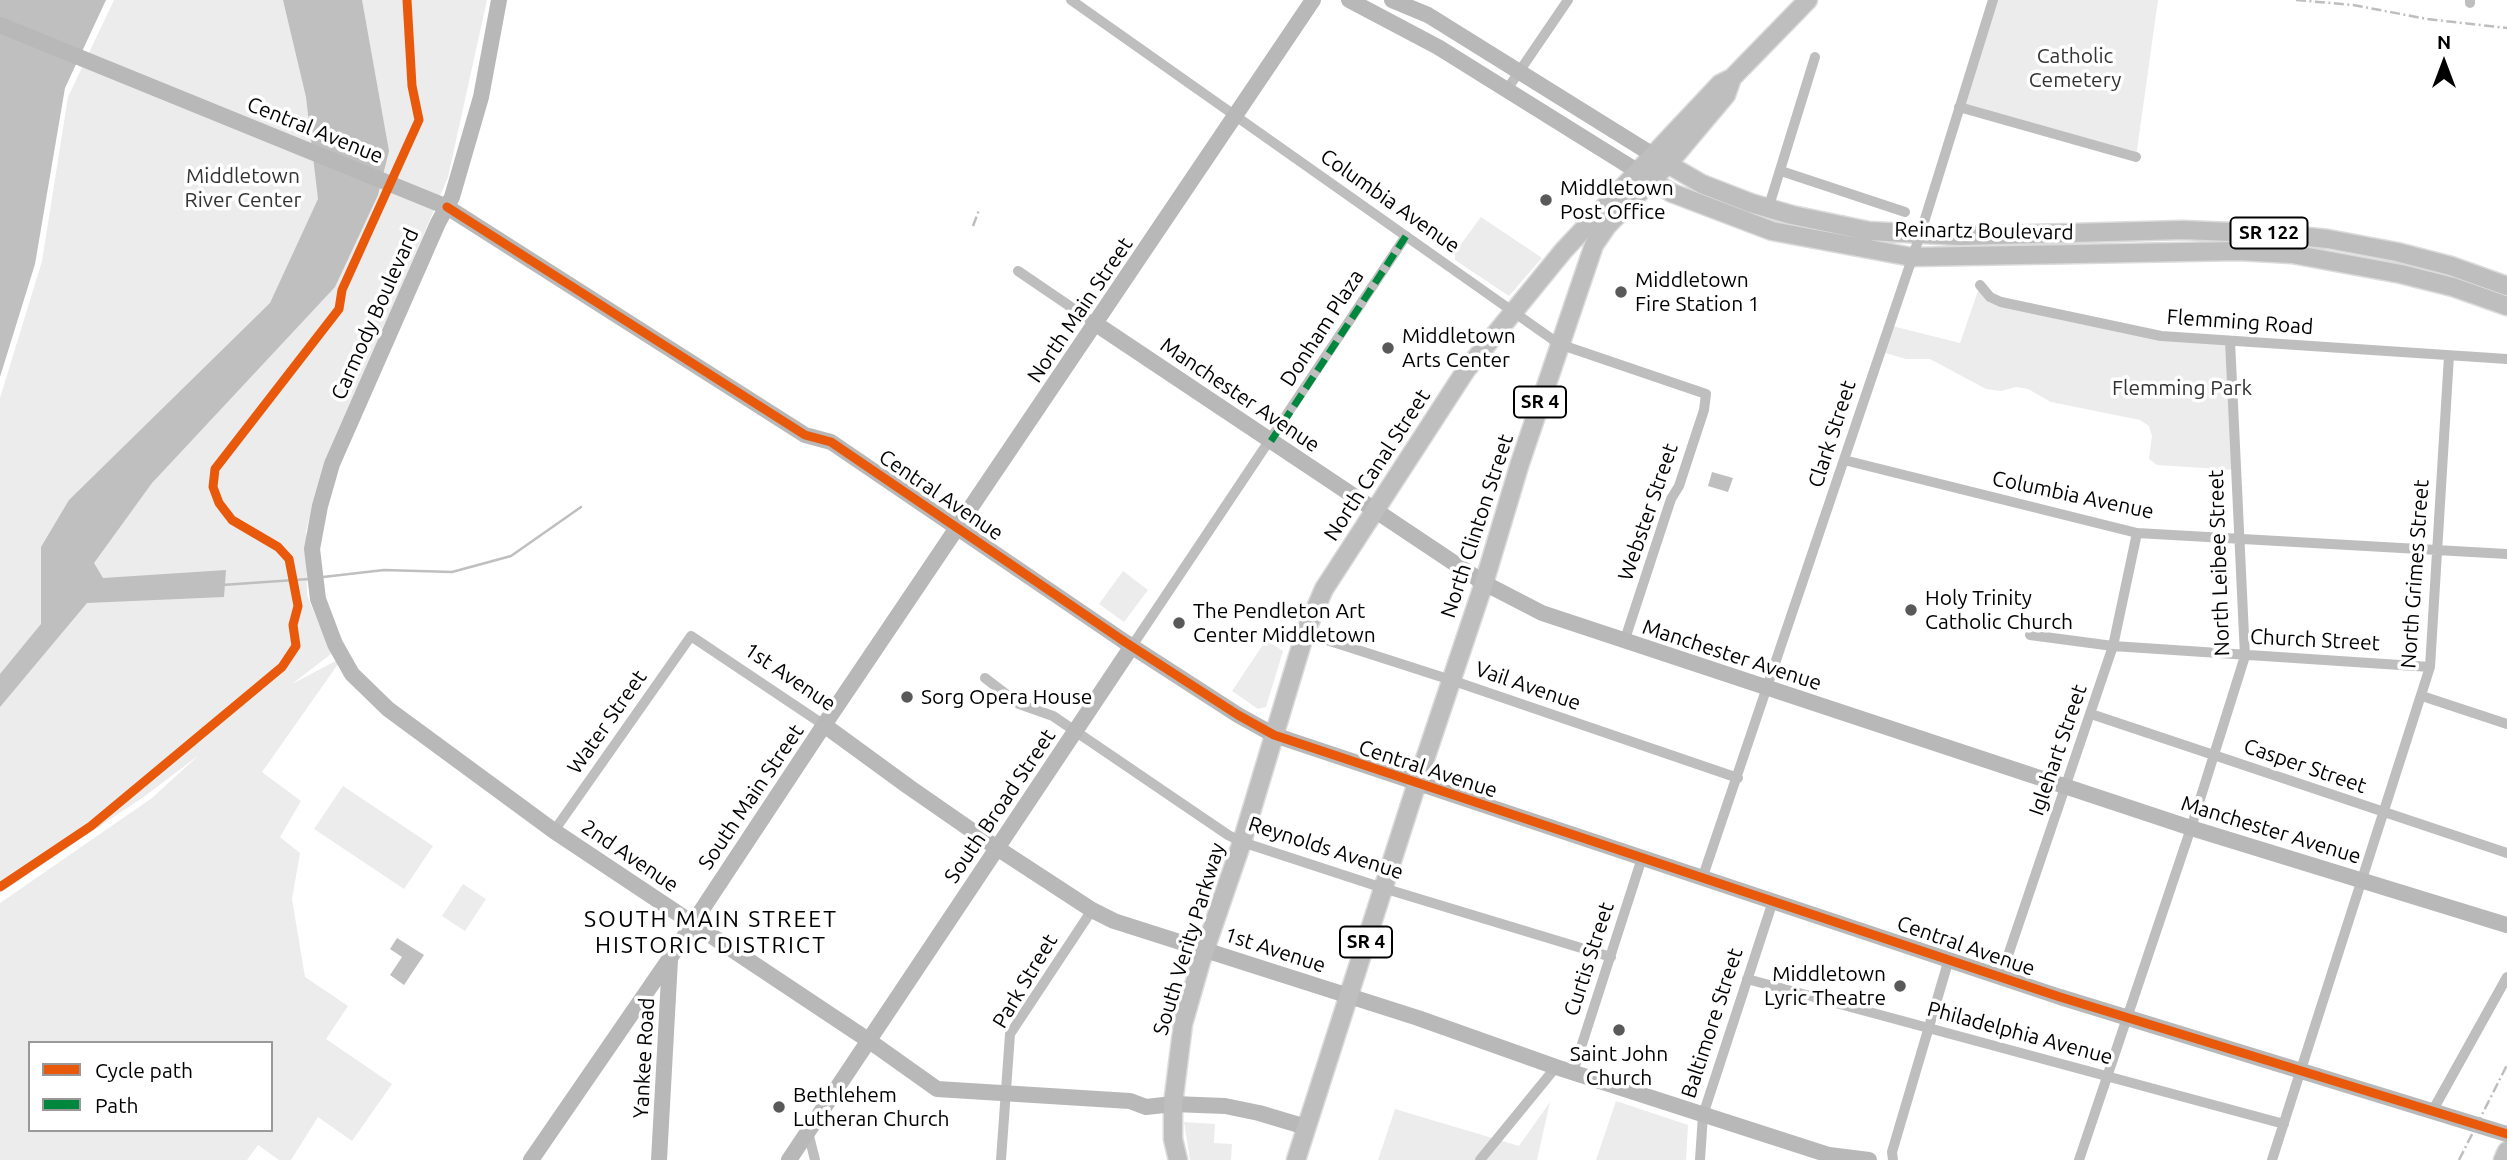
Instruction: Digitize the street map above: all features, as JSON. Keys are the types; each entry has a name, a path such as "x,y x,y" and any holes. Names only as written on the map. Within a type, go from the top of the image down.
{"main road":[{"name":"SR 4","path":"1660,160 1720,84 1732,78 1808,0"},
{"name":"North Canal Street","path":"1274,735 1305,633 1324,589 1466,370 1564,250 1660,160"},
{"name":"Reinartz Boulevard","path":"1660,160 1702,184 1768,209 1869,231 1920,235 2039,235 2183,230 2269,233 2328,239 2397,252 2507,286"},
{"name":"Reinartz Boulevard","path":"1644,176 1672,193 1772,231 1912,257 2239,251 2292,254 2401,274 2453,287 2507,306"},
{"name":"North Clinton Street","path":"1417,783 1484,583 1559,344 1597,239 1644,176"},
{"name":"South Verity Parkway","path":"1178,1160 1173,1139 1173,1104 1183,1024 1274,735"},
{"name":"SR 4","path":"1296,1160 1417,783"},
{"path":"2503,1160 2507,1151"}],"street":[{"name":"Carmody Boulevard","path":"335,644 318,599 312,549 320,506 332,464 460,173 475,120 499,0"},
{"name":"Columbia Avenue","path":"1070,0 1559,344 1706,394"},
{"name":"North Main Street","path":"958,528 1313,0"},
{"name":"Reinartz Boulevard","path":"1349,0 1438,47 1644,176"},
{"name":"Reinartz Boulevard","path":"1392,0 1428,15 1660,160"},
{"path":"1408,0 1428,15"},
{"path":"1508,89 1568,0"},
{"name":"Clark Street","path":"1702,879 1920,235 1993,0"},
{"name":"Central Avenue","path":"0,25 447,207 805,435 831,442 1132,646 1238,715 1274,735 1702,879 2127,1017 2507,1134"},
{"path":"1768,209 1815,57"},
{"path":"1959,107 2136,157"},
{"path":"1781,171 1905,212"},
{"name":"Donham Plaza","path":"1271,441 1406,236"},
{"name":"Manchester Avenue","path":"1017,271 1484,583 1542,613 2191,828 2507,925"},
{"name":"Flemming Road","path":"1980,285 1990,297 2001,302 2161,336 2507,359"},
{"name":"North Leibee Street","path":"2078,1160 2191,828 2245,656 2230,341"},
{"name":"North Grimes Street","path":"2272,1160 2430,667 2449,356"},
{"name":"Webster Street","path":"1624,642 1671,499 1679,486 1704,410 1706,394"},
{"name":"South Broad Street","path":"789,1160 1271,441"},
{"name":"Columbia Avenue","path":"1844,460 2137,533 2507,554"},
{"name":"South Main Street","path":"531,1160 958,528"},
{"name":"Iglehart Street","path":"2001,976 2113,646 2137,533"},
{"name":"Vail Avenue","path":"1305,633 1738,778"},
{"name":"Church Street","path":"2031,635 2113,646 2430,667"},
{"name":"1st Avenue","path":"691,636 824,724 997,848 1092,910 1141,930 1418,1018 1703,1115 1829,1155 1868,1160"},
{"name":"Water Street","path":"554,831 691,636"},
{"name":"2nd Avenue","path":"335,644 352,674 388,709 554,831 937,1088 1130,1101 1141,1096 1162,1099 1173,1104 1236,1108 1306,1127"},
{"name":"Reynolds Avenue","path":"985,678 1019,704 1046,713 1242,842 1611,957"},
{"path":"2422,696 2507,724"},
{"name":"Casper Street","path":"2091,713 2507,853"},
{"name":"Curtis Street","path":"1573,1072 1642,858"},
{"name":"Baltimore Street","path":"1700,1160 1703,1115 1773,901"},
{"name":"Park Street","path":"1001,1160 1010,1034 1092,910"},
{"name":"Yankee Road","path":"659,1160 670,957"},
{"path":"1893,1160 1892,1152 1950,959"},
{"path":"2433,1110 2507,977"},
{"name":"Philadelphia Avenue","path":"1747,979 2284,1125"},
{"path":"1480,1160 1556,1067"},
{"path":"808,1132 815,1160"}],"green space":[{"name":"Middletown River Center","path":"114,0 487,0 448,177 322,474 306,531 307,595 331,654 292,684 343,657 262,772 301,801 280,837 300,853 292,899 305,977 348,1006 326,1039 392,1084 352,1141 318,1117 291,1160 279,1160 258,1145 247,1160 0,1160 0,903 152,798 199,755 145,796 0,893 0,398 42,261 68,97"},
{"name":"Catholic Cemetery","path":"1993,0 2158,0 2136,157 1959,107"},
{"path":"1481,217 1542,258 1509,296 1455,260 1455,252"},
{"name":"Flemming Park","path":"1980,285 1990,297 2161,336 2230,341 2235,470 2157,465 2149,459 2152,436 2149,426 2140,420 2051,402 2028,389 1986,389 1930,359 1906,359 1879,351 1888,325 1960,343"},
{"path":"1123,571 1148,590 1124,622 1099,604"},
{"path":"1266,640 1283,651 1266,707 1258,709 1232,691"},
{"path":"343,786 433,846 404,889 314,829"},
{"path":"463,884 486,899 465,931 442,916"},
{"path":"1616,1101 1688,1125 1686,1160 1596,1160"},
{"path":"1550,1102 1537,1160 1378,1160 1395,1109 1519,1146"},
{"path":"1184,1122 1215,1124 1214,1143 1232,1144 1231,1160 1190,1160"}],"shaded area":[{"path":"0,0 106,0 65,88 35,264 0,377"},
{"path":"283,0 362,0 389,151 378,195 335,287 152,483 94,563 103,578 226,570 224,597 87,603 0,707 0,674 41,624 41,547 69,500 270,303 318,199 306,97"},
{"path":"1712,472 1733,478 1728,492 1708,486"},
{"path":"397,938 424,955 404,985 390,975 402,957 390,949"}],"waterway":[{"path":"323,577 384,570 452,572 511,556 581,507"},
{"path":"222,585 309,579"}],"railway":[{"path":"2296,0 2353,5 2427,19 2507,28"},
{"path":"973,226 979,210"},
{"path":"2459,1160 2507,1065"}],"marked path":[{"path":"1271,441 1406,236"}],"cycle path":[{"path":"0,887 91,826 282,667 296,646 293,625 298,606 289,559 278,547 232,520 219,503 213,487 215,469 339,309 342,290 419,120 412,86 407,0"},
{"path":"447,207 805,435 831,442 1125,642 1274,735 2060,997 2507,1134"}],"place":[{"name":"Middletown Post Office","path":"1546,200"},
{"name":"Middletown Fire Station 1","path":"1621,292"},
{"name":"Middletown Arts Center","path":"1388,348"},
{"name":"Holy Trinity Catholic Church","path":"1911,610"},
{"name":"The Pendleton Art Center Middletown","path":"1179,623"},
{"name":"Sorg Opera House","path":"907,697"},
{"name":"Middletown Lyric Theatre","path":"1900,986"},
{"name":"Saint John Church","path":"1619,1030"},
{"name":"Bethlehem Lutheran Church","path":"779,1107"}],"district":[{"name":"SOUTH MAIN STREET HISTORIC DISTRICT","path":"711,932"}]}
